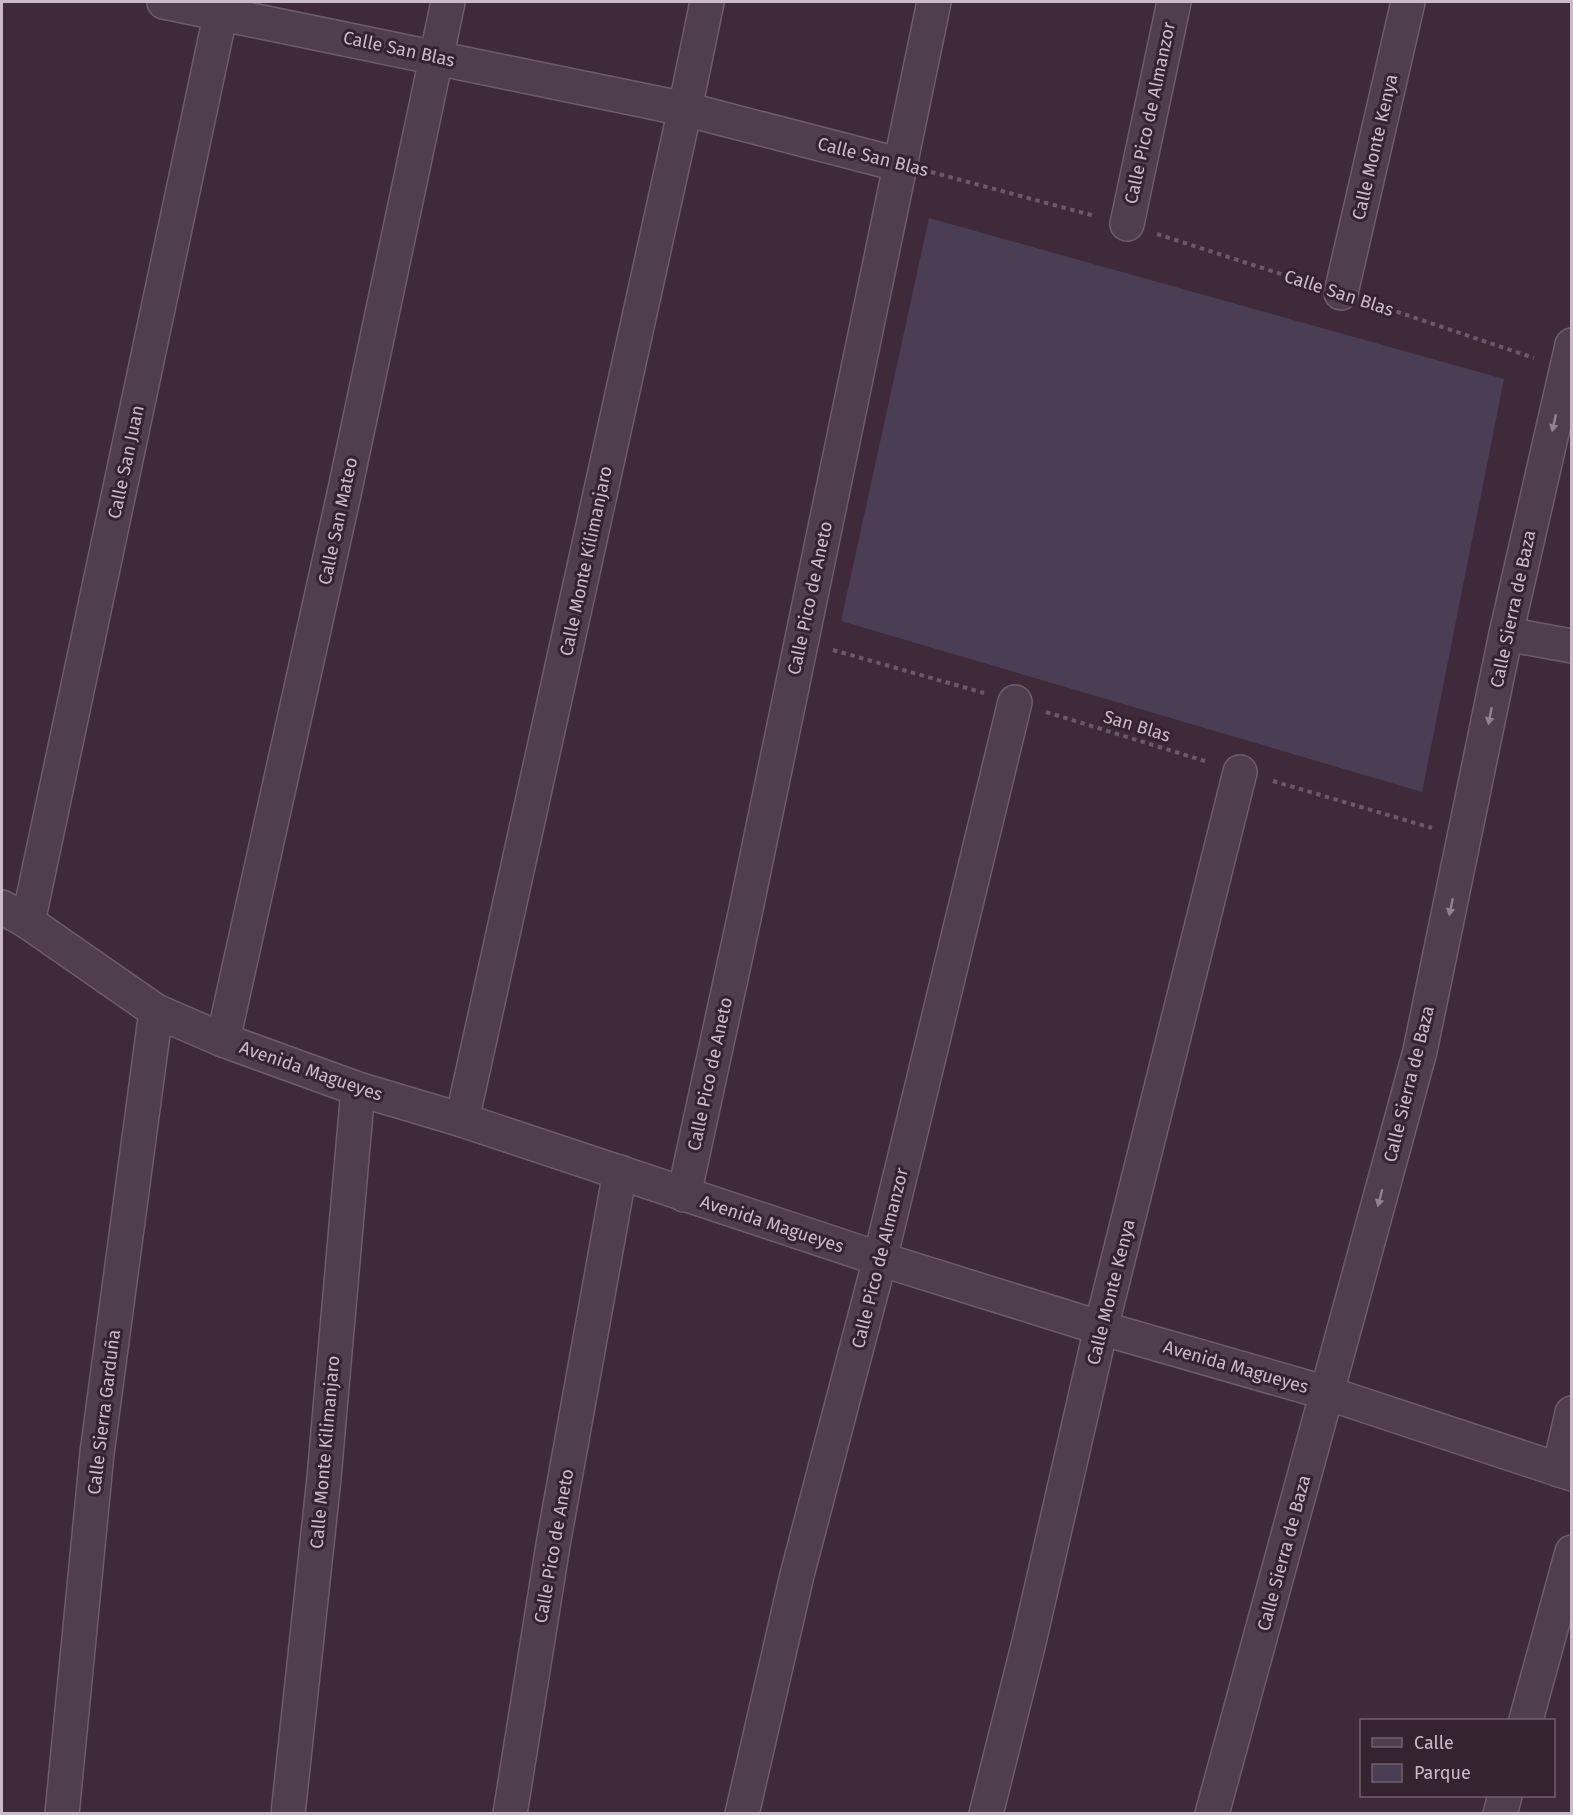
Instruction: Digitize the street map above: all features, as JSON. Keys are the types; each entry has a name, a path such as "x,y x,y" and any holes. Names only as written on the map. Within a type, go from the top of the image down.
{"street":[{"name":"Calle San Blas","path":"164,2 222,7 436,57 685,110 901,165"},
{"name":"Calle San Mateo","path":"223,1040 344,494 448,2"},
{"name":"Calle Monte Kilimanjaro","path":"462,1120 707,2"},
{"name":"Calle Pico de Aneto","path":"684,1195 746,909 934,2"},
{"name":"Calle Pico de Almanzor","path":"1127,224 1173,2"},
{"name":"Calle Monte Kenya","path":"1341,293 1408,2"},
{"name":"Calle San Juan","path":"15,914 222,7"},
{"name":"Calle Sierra de Baza","path":"1212,1814 1420,1051 1506,634 1569,357"},
{"path":"1506,634 1572,646"},
{"name":"Calle Pico de Almanzor","path":"742,1814 797,1575 880,1259 1015,702"},
{"name":"Calle Monte Kenya","path":"986,1814 1029,1642 1101,1328 1240,772"},
{"name":"Avenida Magueyes","path":"15,914 156,1011 223,1040 358,1089 462,1120 880,1259 1101,1328 1327,1393 1565,1472"},
{"name":"Calle Sierra Garduña","path":"62,1814 97,1453 156,1011"},
{"name":"Calle Monte Kilimanjaro","path":"288,1814 324,1478 358,1089"},
{"name":"Calle Pico de Aneto","path":"510,1814 553,1545 620,1172"},
{"path":"1565,1472 1572,1413"},
{"path":"1526,1719 1572,1552"},
{"path":"1500,1814 1506,1797"}],"path":[{"name":"Calle San Blas","path":"901,165 1127,224 1341,293 1569,357"},
{"name":"San Blas","path":"800,640 1015,702 1240,772 1465,838"}],"green space":[{"path":"929,218 1504,379 1422,792 841,621"}]}
